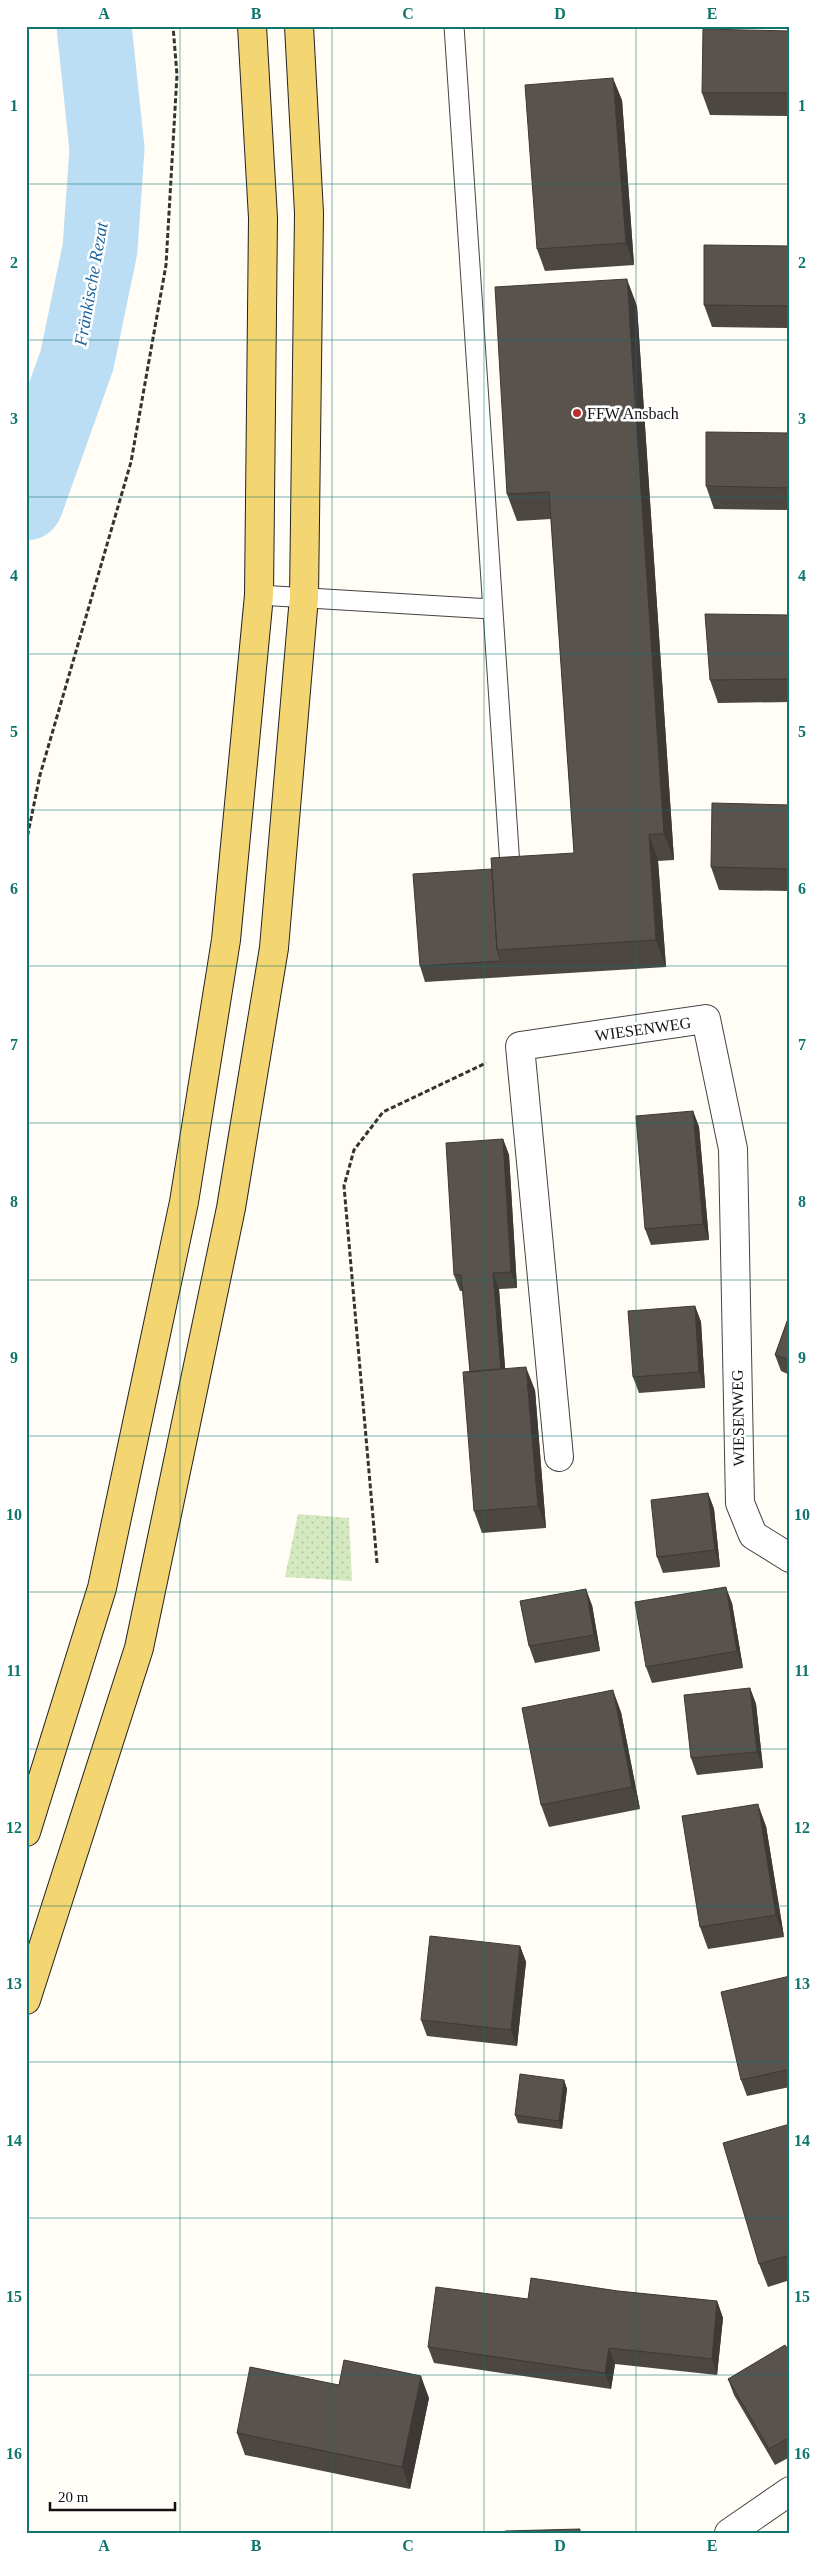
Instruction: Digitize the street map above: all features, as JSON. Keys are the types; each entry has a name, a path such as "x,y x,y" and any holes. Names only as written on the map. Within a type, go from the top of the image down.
{"main road":[{"path":"26,1832 102,1588 184,1202 226,940 259,595 264,218 252,26"},
{"path":"26,2000 139,1648 231,1208 274,948 304,597 308,213 299,26"}],"street":[{"name":"WIESENWEG","path":"520,1046 706,1020 733,1149 740,1502 753,1534 790,1558"},
{"path":"520,1046 558,1458"},
{"path":"729,2533 790,2491"}],"lane":[{"path":"454,26 463,144 491,609 510,866"},
{"path":"259,595 491,609"}],"path":[{"path":"26,843 40,774 131,462 166,265 177,75 173,26"},
{"path":"377,1563 344,1186 354,1150 383,1112 520,1046"}],"green space":[{"path":"298,1514 349,1518 352,1581 285,1577"}],"building":[{"path":"703,29 790,31 790,93 702,93"},
{"path":"613,78 626,243 537,249 525,85"},
{"path":"704,245 790,246 790,306 704,305"},
{"path":"627,279 664,834 649,834 656,940 497,950 491,858 574,853 549,492 507,494 495,287"},
{"path":"706,432 790,433 790,488 706,486"},
{"path":"705,614 790,615 790,679 710,680"},
{"path":"712,803 790,805 790,869 711,867"},
{"path":"492,869 497,950 501,961 420,966 413,874"},
{"path":"693,1111 703,1224 645,1229 636,1116"},
{"path":"503,1139 511,1272 493,1273 501,1369 470,1372 461,1275 454,1275 446,1143"},
{"path":"695,1306 699,1372 633,1377 628,1311"},
{"path":"790,1313 790,1360 775,1355"},
{"path":"526,1367 538,1506 474,1511 463,1372"},
{"path":"708,1493 715,1550 657,1557 651,1500"},
{"path":"726,1587 737,1651 646,1667 635,1602"},
{"path":"586,1589 594,1635 529,1646 520,1601"},
{"path":"750,1688 757,1752 691,1758 684,1695"},
{"path":"613,1690 632,1787 541,1805 522,1708"},
{"path":"758,1804 776,1915 700,1927 682,1816"},
{"path":"430,1936 520,1946 511,2030 421,2020"},
{"path":"790,1976 790,2069 741,2080 721,1992"},
{"path":"520,2074 564,2080 559,2121 515,2115"},
{"path":"790,2124 790,2255 759,2264 723,2143"},
{"path":"531,2278 618,2291 717,2301 712,2359 609,2348 605,2373 428,2347 436,2287 528,2299"},
{"path":"785,2345 790,2352 790,2437 769,2449 728,2379"},
{"path":"344,2360 421,2376 402,2467 237,2433 250,2367 339,2385"},
{"path":"580,2529 580,2533 505,2533 505,2531"}],"waterway":[{"name":"Fränkische Rezat","path":"26,503 77,360 100,249 107,149 94,26"}],"place":[{"name":"FFW Ansbach","path":"577,413"}]}
